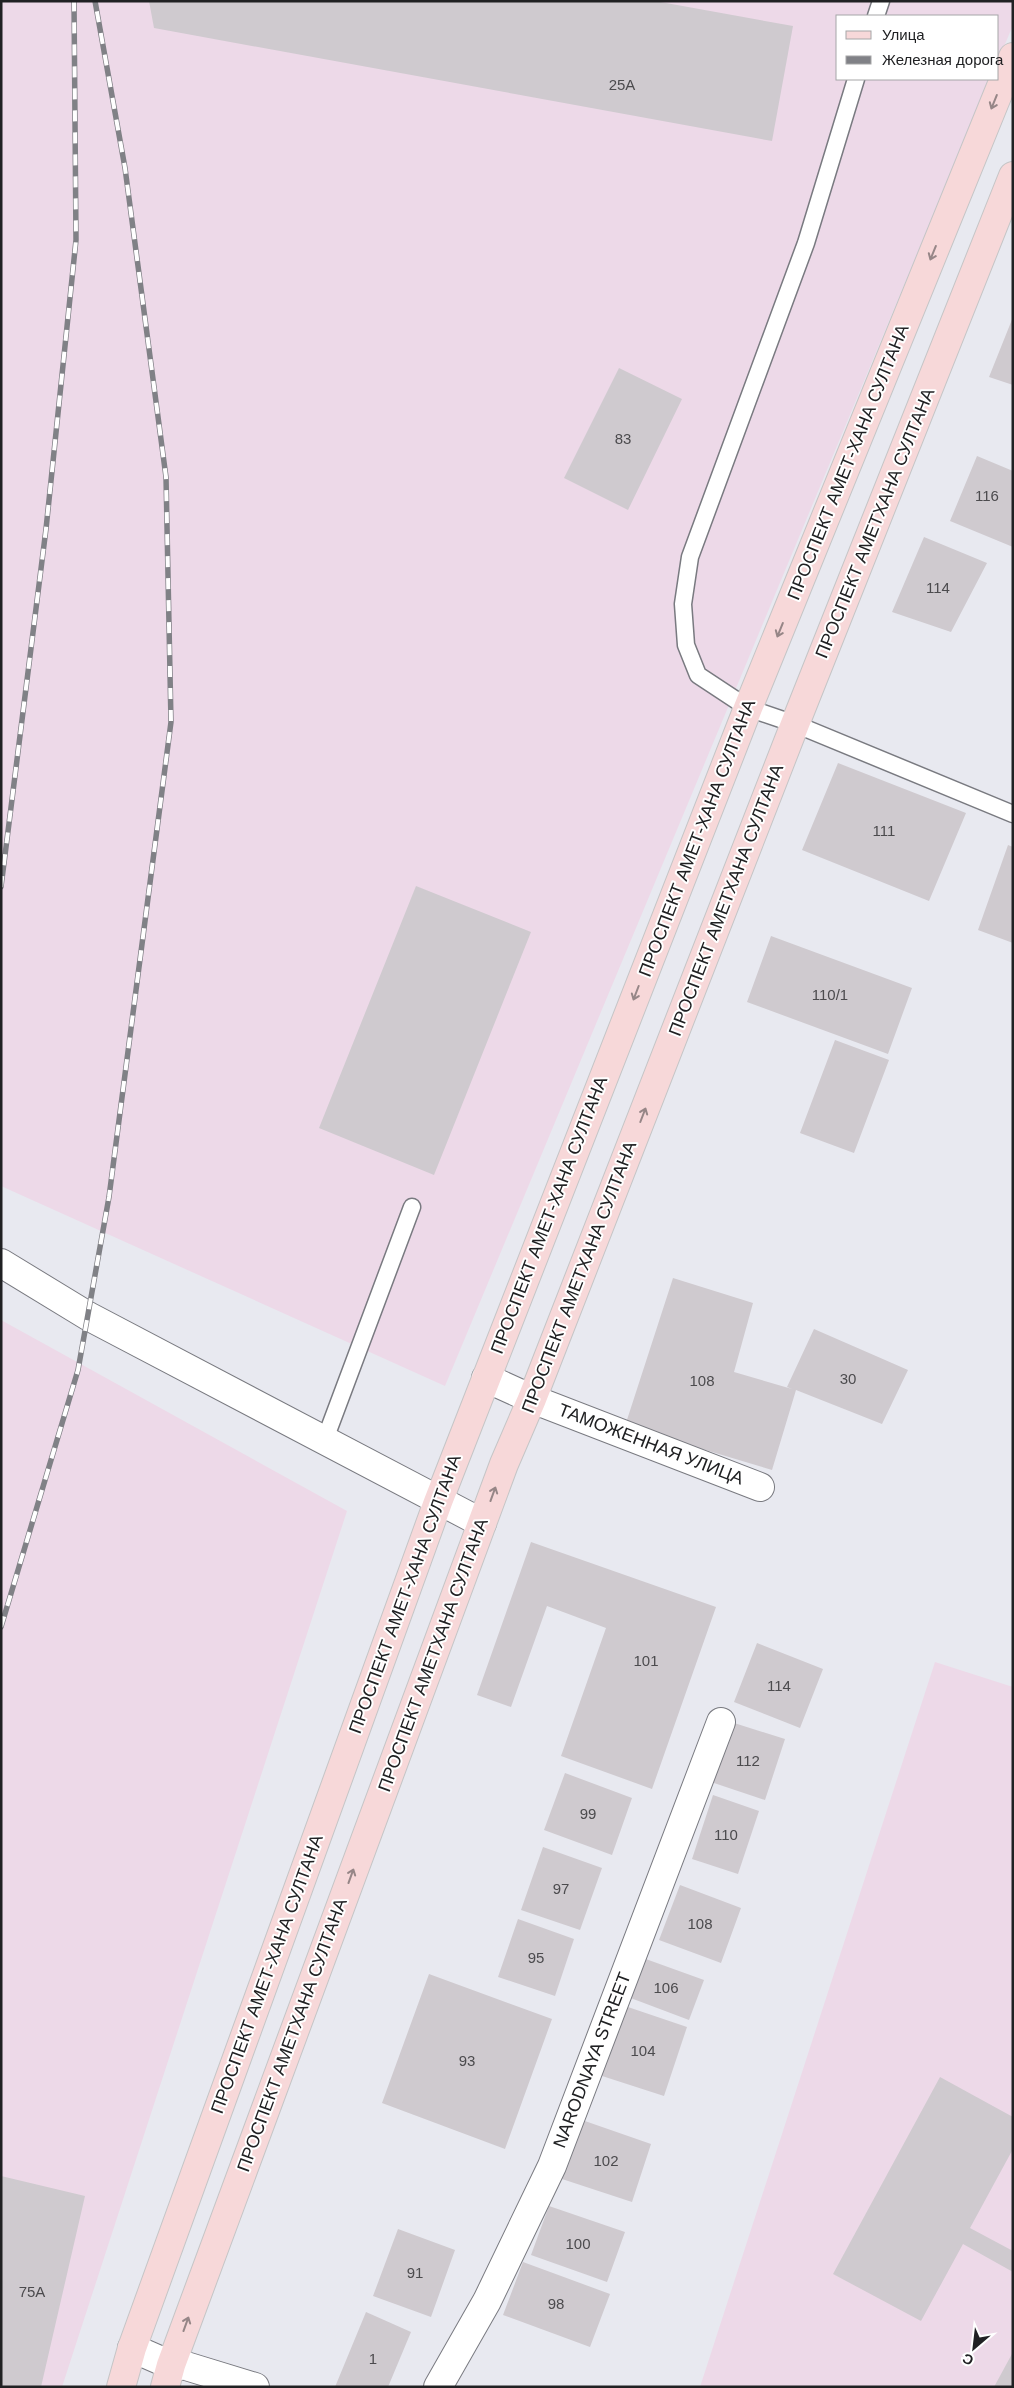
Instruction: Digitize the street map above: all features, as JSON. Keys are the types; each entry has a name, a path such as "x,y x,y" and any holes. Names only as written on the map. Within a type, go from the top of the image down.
{"main road":[{"name":"ПРОСПЕКТ АМЕТ-ХАНА СУЛТАНА","path":"121,2387 132,2348 438,1502 748,708 1013,57"},
{"name":"ПРОСПЕКТ АМЕТХАНА СУЛТАНА","path":"168,2376 482,1523 795,724 1013,176"}],"street":[{"path":"1,1263 88,1316 438,1502 482,1523"},
{"name":"ТАМОЖЕННАЯ УЛИЦА","path":"486,1378 532,1399 760,1487"},
{"name":"NARODNAYA STREET","path":"438,2387 487,2301 552,2166 721,1722"},
{"path":"132,2348 168,2376 186,2366 255,2387"}],"lane":[{"path":"876,15 881,1"},
{"path":"856,80 806,243 690,557 683,604 686,645 698,675 748,708 795,724 1013,814"},
{"path":"324,1442 412,1207"}],"shaded area":[{"path":"1,1 1013,1 1013,25 999,59 999,15 836,15 836,80 990,80 445,1386 1,1186"},
{"path":"1,1320 347,1511 62,2387 1,2387"},
{"path":"935,1662 1013,1687 1013,2387 700,2387"}],"building":[{"path":"149,1 655,1 793,26 772,141 154,28"},
{"path":"1013,317 1013,385 989,377"},
{"path":"619,368 682,399 628,510 564,478"},
{"path":"977,456 1013,471 1013,547 950,521"},
{"path":"924,537 987,563 951,632 892,612"},
{"path":"838,763 966,813 929,901 802,850"},
{"path":"1008,845 1013,847 1013,943 978,930"},
{"path":"416,886 531,932 434,1175 319,1128"},
{"path":"771,936 912,988 888,1054 747,1002"},
{"path":"835,1040 889,1060 854,1153 800,1133"},
{"path":"673,1278 753,1303 734,1372 792,1389 787,1387 814,1329 908,1370 882,1424 796,1390 772,1470 625,1426"},
{"path":"531,1542 716,1607 652,1789 561,1756 606,1628 547,1606 511,1707 477,1695"},
{"path":"757,1643 823,1669 800,1728 734,1702"},
{"path":"731,1722 785,1739 765,1800 711,1782"},
{"path":"565,1773 632,1798 612,1855 544,1830"},
{"path":"713,1795 759,1811 738,1874 692,1859"},
{"path":"543,1847 602,1868 580,1930 521,1910"},
{"path":"680,1885 741,1908 721,1963 659,1940"},
{"path":"518,1919 574,1939 555,1996 498,1977"},
{"path":"643,1958 704,1980 689,2020 628,1997"},
{"path":"429,1974 552,2019 505,2149 382,2103"},
{"path":"622,2005 687,2027 664,2096 599,2075"},
{"path":"940,2077 1013,2117 1013,2149 970,2228 1013,2251 1013,2272 963,2244 921,2321 833,2274"},
{"path":"582,2120 651,2144 632,2202 562,2179"},
{"path":"1,2176 85,2196 41,2387 1,2387"},
{"path":"549,2206 625,2232 607,2282 531,2255"},
{"path":"398,2229 455,2250 431,2317 373,2296"},
{"path":"523,2262 610,2294 590,2347 503,2315"},
{"path":"366,2312 411,2332 388,2387 335,2387"},
{"path":"1013,2352 1013,2387 994,2387"}],"railway":[{"path":"1,887 46,529 76,240 74,1"},
{"path":"1,1627 78,1370 109,1197 171,722 166,477 125,168 95,1"}]}
